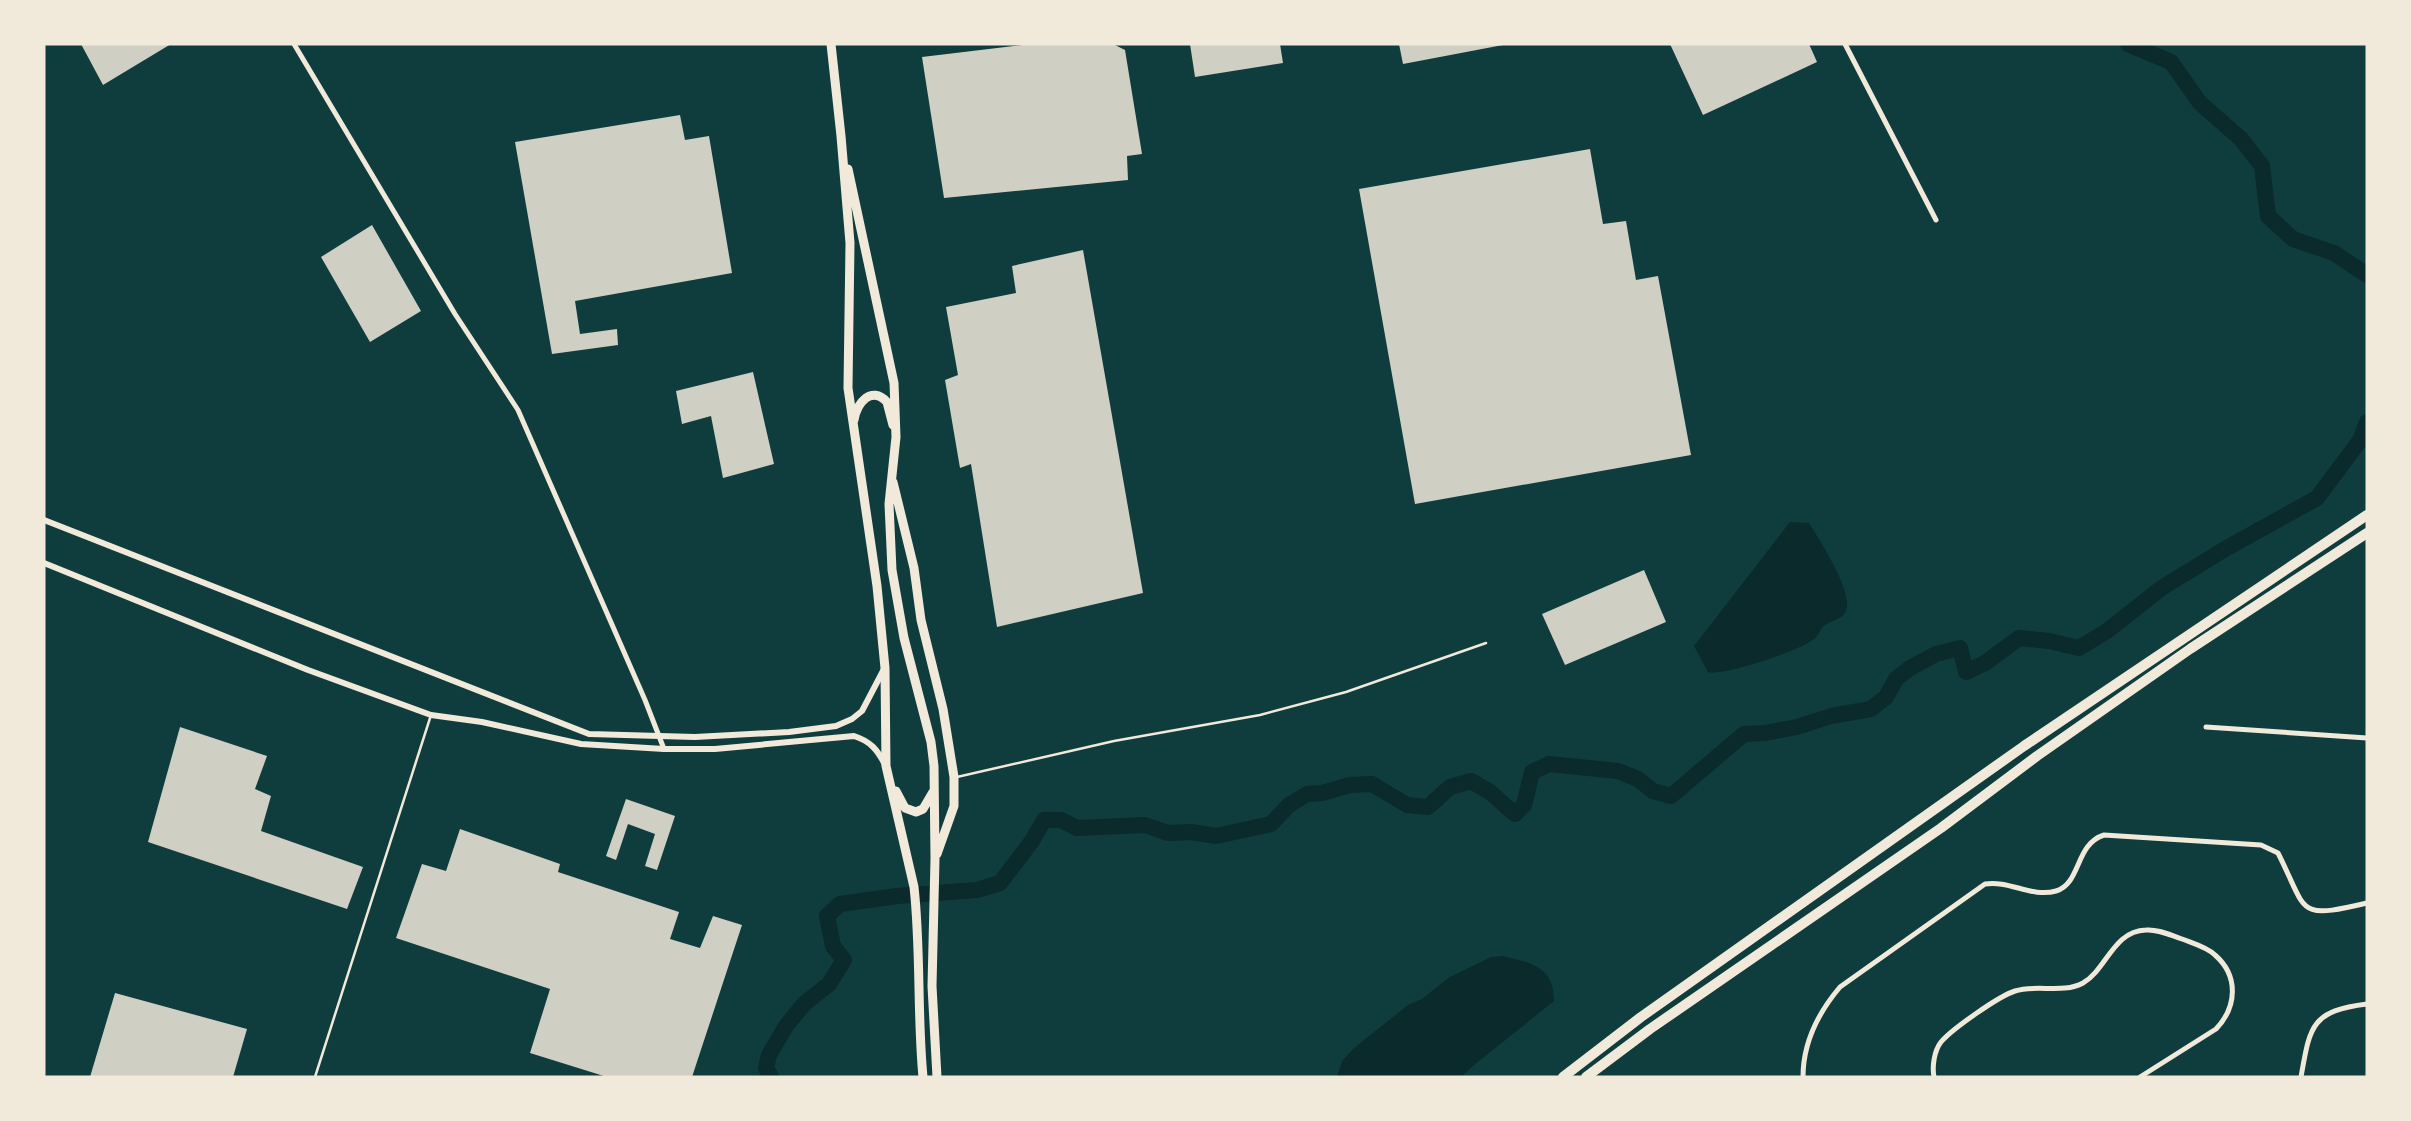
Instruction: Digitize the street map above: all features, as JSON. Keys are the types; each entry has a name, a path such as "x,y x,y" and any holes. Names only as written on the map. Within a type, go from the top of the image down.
{"highway":[{"path":"831,44 850,243 848,388 877,586 885,668 886,766 911,872 918,925 918,1014 923,1077"},
{"path":"841,136 869,273 891,360 896,404 890,504 892,570 904,638 931,742 935,788 932,986 937,1077"},
{"path":"853,424 860,403 870,396 881,396 887,402 896,436"},
{"path":"891,473 914,568 921,620 943,709 954,777 954,806 935,859"},
{"path":"1563,1077 1641,1017 2024,747 2367,515"},
{"path":"1586,1077 1650,1029 1909,850 2190,649 2367,533"},
{"path":"886,766 902,805 908,810 916,812 923,809 935,788"}],"street":[{"path":"294,44 455,314 518,410 664,749"},
{"path":"1845,44 1936,219"},
{"path":"44,520 589,734 660,738 776,733 844,724 862,711 885,668"},
{"path":"44,563 308,670 431,715 482,722 581,744 664,749 715,749 854,736 866,740 875,748 886,766"},
{"path":"2206,727 2367,737"},
{"path":"1803,1077 1803,1065 1815,1023 1825,1004 1840,987 1985,884 1997,883 2046,892 2063,888 2095,837 2113,834 2261,845 2278,853 2300,901 2306,907 2323,912 2367,903"},
{"path":"1934,1077 1933,1068 1939,1044 2002,997 2027,988 2072,988 2084,983 2117,943 2131,934 2155,930 2214,953 2232,978 2233,991 2231,1006 2216,1029 2140,1077"},
{"path":"2301,1077 2308,1039 2320,1019 2330,1012 2367,1004"}],"lane":[{"path":"954,777 1114,741 1260,715 1346,692 1486,643"},
{"path":"315,1077 431,715"}],"water":[{"path":"1790,522 1809,523 1840,579 1845,592 1846,611 1824,626 1814,639 1794,650 1745,667 1708,672 1694,646"},
{"path":"1503,956 1531,964 1545,973 1553,989 1554,1001 1461,1077 1337,1077 1342,1061 1354,1048 1408,1005 1422,999 1448,978 1491,957"}],"building":[{"path":"81,44 171,44 103,85"},
{"path":"1031,44 1113,44 1125,50 1142,154 1127,156 1128,180 944,198 922,57"},
{"path":"1190,44 1280,44 1283,63 1195,77"},
{"path":"1399,44 1502,44 1503,45 1403,64"},
{"path":"1670,44 1809,44 1817,62 1703,115"},
{"path":"680,115 685,140 709,136 732,273 575,301 580,334 617,329 618,345 552,354 515,142"},
{"path":"1590,149 1603,224 1626,221 1636,280 1658,276 1691,455 1415,504 1359,189"},
{"path":"372,225 421,311 370,342 321,257"},
{"path":"1083,250 1143,593 997,627 971,464 960,468 945,380 958,375 946,307 1016,293 1012,266"},
{"path":"753,372 774,464 723,478 711,416 682,424 676,391"},
{"path":"1644,570 1666,622 1565,665 1542,614"},
{"path":"180,727 267,756 255,789 271,796 261,831 363,867 347,909 148,842"},
{"path":"626,799 675,816 657,870 645,866 655,834 628,824 616,860 606,856"},
{"path":"460,829 560,864 558,872 679,912 670,939 700,948 713,916 742,925 692,1077 607,1077 530,1053 550,989 396,938 422,864 446,871"},
{"path":"115,993 247,1029 233,1077 90,1077"}],"waterway":[{"path":"2128,44 2171,62 2200,103 2241,139 2262,166 2268,216 2293,239 2334,253 2367,275"},
{"path":"771,1077 766,1068 769,1055 786,1026 804,1004 829,984 844,960 833,946 827,916 840,904 897,896 977,890 1000,883 1032,841 1044,820 1061,820 1077,828 1145,825 1168,833 1191,832 1216,836 1271,824 1289,805 1307,794 1350,785 1372,784 1407,805 1428,807 1450,787 1471,781 1490,792 1515,814 1524,805 1532,772 1549,764 1618,771 1638,779 1653,791 1671,796 1744,734 1797,727 1831,716 1871,709 1886,697 1896,679 1936,654 1960,648 1966,672 1985,663 2019,638 2079,648 2107,631 2163,587 2317,498 2361,439 2367,422"}]}
